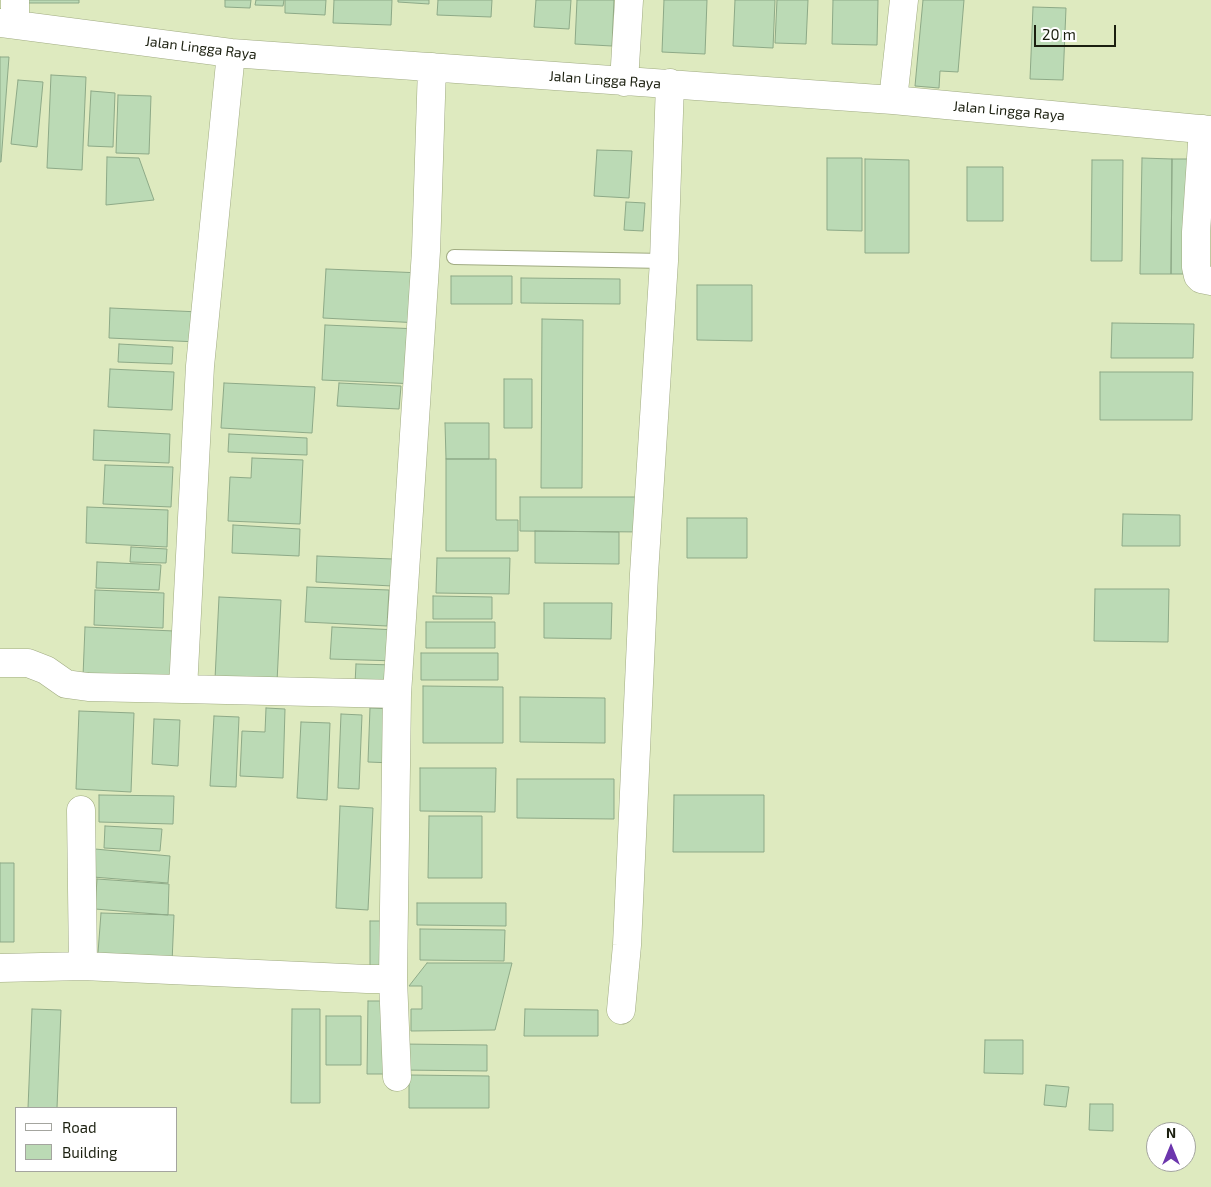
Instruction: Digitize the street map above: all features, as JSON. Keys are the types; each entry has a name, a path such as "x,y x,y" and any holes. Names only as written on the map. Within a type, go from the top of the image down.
{"street":[{"path":"624,82 628,0"},
{"path":"893,100 904,0"},
{"name":"Jalan Lingga Raya","path":"10,16 231,53 893,100 1207,129"},
{"path":"183,689 200,366 231,53"},
{"path":"396,1077 393,979 396,694 426,251 432,67"},
{"path":"621,1010 627,945 644,574 664,262 670,84"},
{"path":"1207,129 1196,232 1196,267 1198,276 1201,279 1211,280"},
{"path":"0,663 28,663 46,670 66,684 88,687 396,694"},
{"path":"81,810 83,966"},
{"path":"0,968 83,966 393,979"}],"lane":[{"path":"454,257 664,262"}],"building":[{"path":"18,0 79,0 79,3 18,3"},
{"path":"225,0 251,0 250,8 225,7"},
{"path":"256,0 284,0 283,6 255,5"},
{"path":"285,0 326,0 325,15 285,13"},
{"path":"334,0 392,0 391,25 333,23"},
{"path":"398,0 429,0 429,4 398,2"},
{"path":"438,0 492,0 491,17 437,15"},
{"path":"536,0 571,0 569,29 534,27"},
{"path":"577,0 614,0 612,46 575,44"},
{"path":"664,0 707,0 705,54 662,52"},
{"path":"735,0 775,0 773,48 733,46"},
{"path":"777,0 808,0 806,44 775,43"},
{"path":"833,0 878,0 877,45 832,44"},
{"path":"923,0 964,0 958,72 940,71 939,88 915,86"},
{"path":"1033,7 1066,8 1063,80 1030,79"},
{"path":"0,57 9,57 1,162 0,162"},
{"path":"51,75 86,77 82,170 47,168"},
{"path":"18,80 43,82 37,147 11,144"},
{"path":"91,91 115,93 113,147 88,146"},
{"path":"118,95 151,96 149,154 116,153"},
{"path":"597,150 632,151 629,198 594,196"},
{"path":"107,157 139,158 154,200 106,205"},
{"path":"827,158 862,158 862,231 827,230"},
{"path":"1142,158 1172,159 1171,274 1140,274"},
{"path":"865,159 909,160 909,253 865,253"},
{"path":"1172,159 1192,159 1191,274 1171,274"},
{"path":"1092,160 1123,160 1122,261 1091,261"},
{"path":"967,167 1003,167 1003,221 967,221"},
{"path":"626,202 645,203 643,231 624,230"},
{"path":"326,269 422,273 420,323 323,318"},
{"path":"451,276 512,276 512,304 451,304"},
{"path":"521,278 620,279 620,304 521,303"},
{"path":"697,285 752,285 752,341 697,340"},
{"path":"110,308 200,312 198,342 109,338"},
{"path":"542,319 583,320 582,488 541,488"},
{"path":"1112,323 1194,324 1193,358 1111,358"},
{"path":"325,325 419,329 417,384 322,380"},
{"path":"119,344 173,347 172,364 118,362"},
{"path":"110,369 174,372 172,410 108,407"},
{"path":"1100,372 1193,372 1192,420 1100,420"},
{"path":"504,379 532,379 532,428 504,428"},
{"path":"224,383 315,387 312,433 221,428"},
{"path":"339,383 401,386 399,409 337,406"},
{"path":"445,423 489,423 489,459 446,459"},
{"path":"94,430 170,434 169,463 93,460"},
{"path":"229,434 307,438 307,455 228,452"},
{"path":"252,458 303,460 300,524 228,521 230,477 251,478"},
{"path":"446,459 496,459 496,520 518,520 518,551 446,551"},
{"path":"105,465 173,467 171,507 103,504"},
{"path":"520,497 646,497 646,532 520,531"},
{"path":"87,507 168,510 167,547 86,543"},
{"path":"1123,514 1180,515 1180,546 1122,546"},
{"path":"687,518 747,518 747,558 687,558"},
{"path":"233,525 300,529 299,556 232,553"},
{"path":"535,531 619,532 619,564 535,563"},
{"path":"131,547 167,549 166,563 130,562"},
{"path":"317,556 393,559 392,586 316,582"},
{"path":"437,558 510,558 509,594 436,593"},
{"path":"97,562 161,565 159,590 96,588"},
{"path":"307,587 389,590 387,626 305,622"},
{"path":"1095,589 1169,589 1168,642 1094,641"},
{"path":"95,590 164,593 163,628 94,625"},
{"path":"433,596 492,597 492,619 433,619"},
{"path":"219,597 281,600 277,682 215,679"},
{"path":"544,603 612,603 611,639 544,638"},
{"path":"426,622 495,622 495,648 426,648"},
{"path":"85,627 174,631 172,680 83,676"},
{"path":"332,627 398,630 397,661 330,659"},
{"path":"421,653 498,653 498,680 421,680"},
{"path":"356,664 395,665 394,686 355,684"},
{"path":"423,686 503,687 503,743 423,743"},
{"path":"520,697 605,698 605,743 520,742"},
{"path":"266,708 285,709 283,778 240,776 242,731 265,732"},
{"path":"370,708 395,709 393,763 368,762"},
{"path":"79,711 134,713 131,792 76,789"},
{"path":"341,714 362,715 359,789 338,788"},
{"path":"214,716 239,717 236,787 210,786"},
{"path":"154,719 180,720 178,766 152,764"},
{"path":"301,722 330,723 327,800 297,798"},
{"path":"420,768 496,768 495,812 420,811"},
{"path":"517,779 614,779 614,819 517,818"},
{"path":"99,795 174,796 173,824 99,822"},
{"path":"674,795 764,795 764,852 673,852"},
{"path":"340,806 373,808 368,910 336,908"},
{"path":"429,816 482,816 482,878 428,878"},
{"path":"105,826 162,829 160,851 104,848"},
{"path":"95,849 170,856 168,883 93,877"},
{"path":"0,863 14,863 14,942 0,942"},
{"path":"97,879 169,884 168,915 95,909"},
{"path":"417,903 506,903 506,926 417,925"},
{"path":"101,913 174,915 172,963 97,966"},
{"path":"370,921 389,921 389,966 370,966"},
{"path":"420,929 505,930 504,961 420,960"},
{"path":"427,963 512,963 495,1030 411,1031 411,1009 422,1009 422,986 409,986"},
{"path":"368,1001 393,1001 392,1074 367,1074"},
{"path":"32,1009 61,1010 57,1107 28,1107"},
{"path":"292,1009 320,1009 320,1103 291,1103"},
{"path":"525,1009 598,1010 598,1036 524,1036"},
{"path":"326,1016 361,1016 361,1065 326,1065"},
{"path":"985,1040 1023,1040 1023,1074 984,1073"},
{"path":"401,1044 487,1045 487,1071 401,1070"},
{"path":"409,1075 489,1076 489,1108 409,1108"},
{"path":"1046,1085 1069,1087 1066,1107 1044,1105"},
{"path":"1090,1104 1113,1104 1113,1131 1089,1130"}]}
